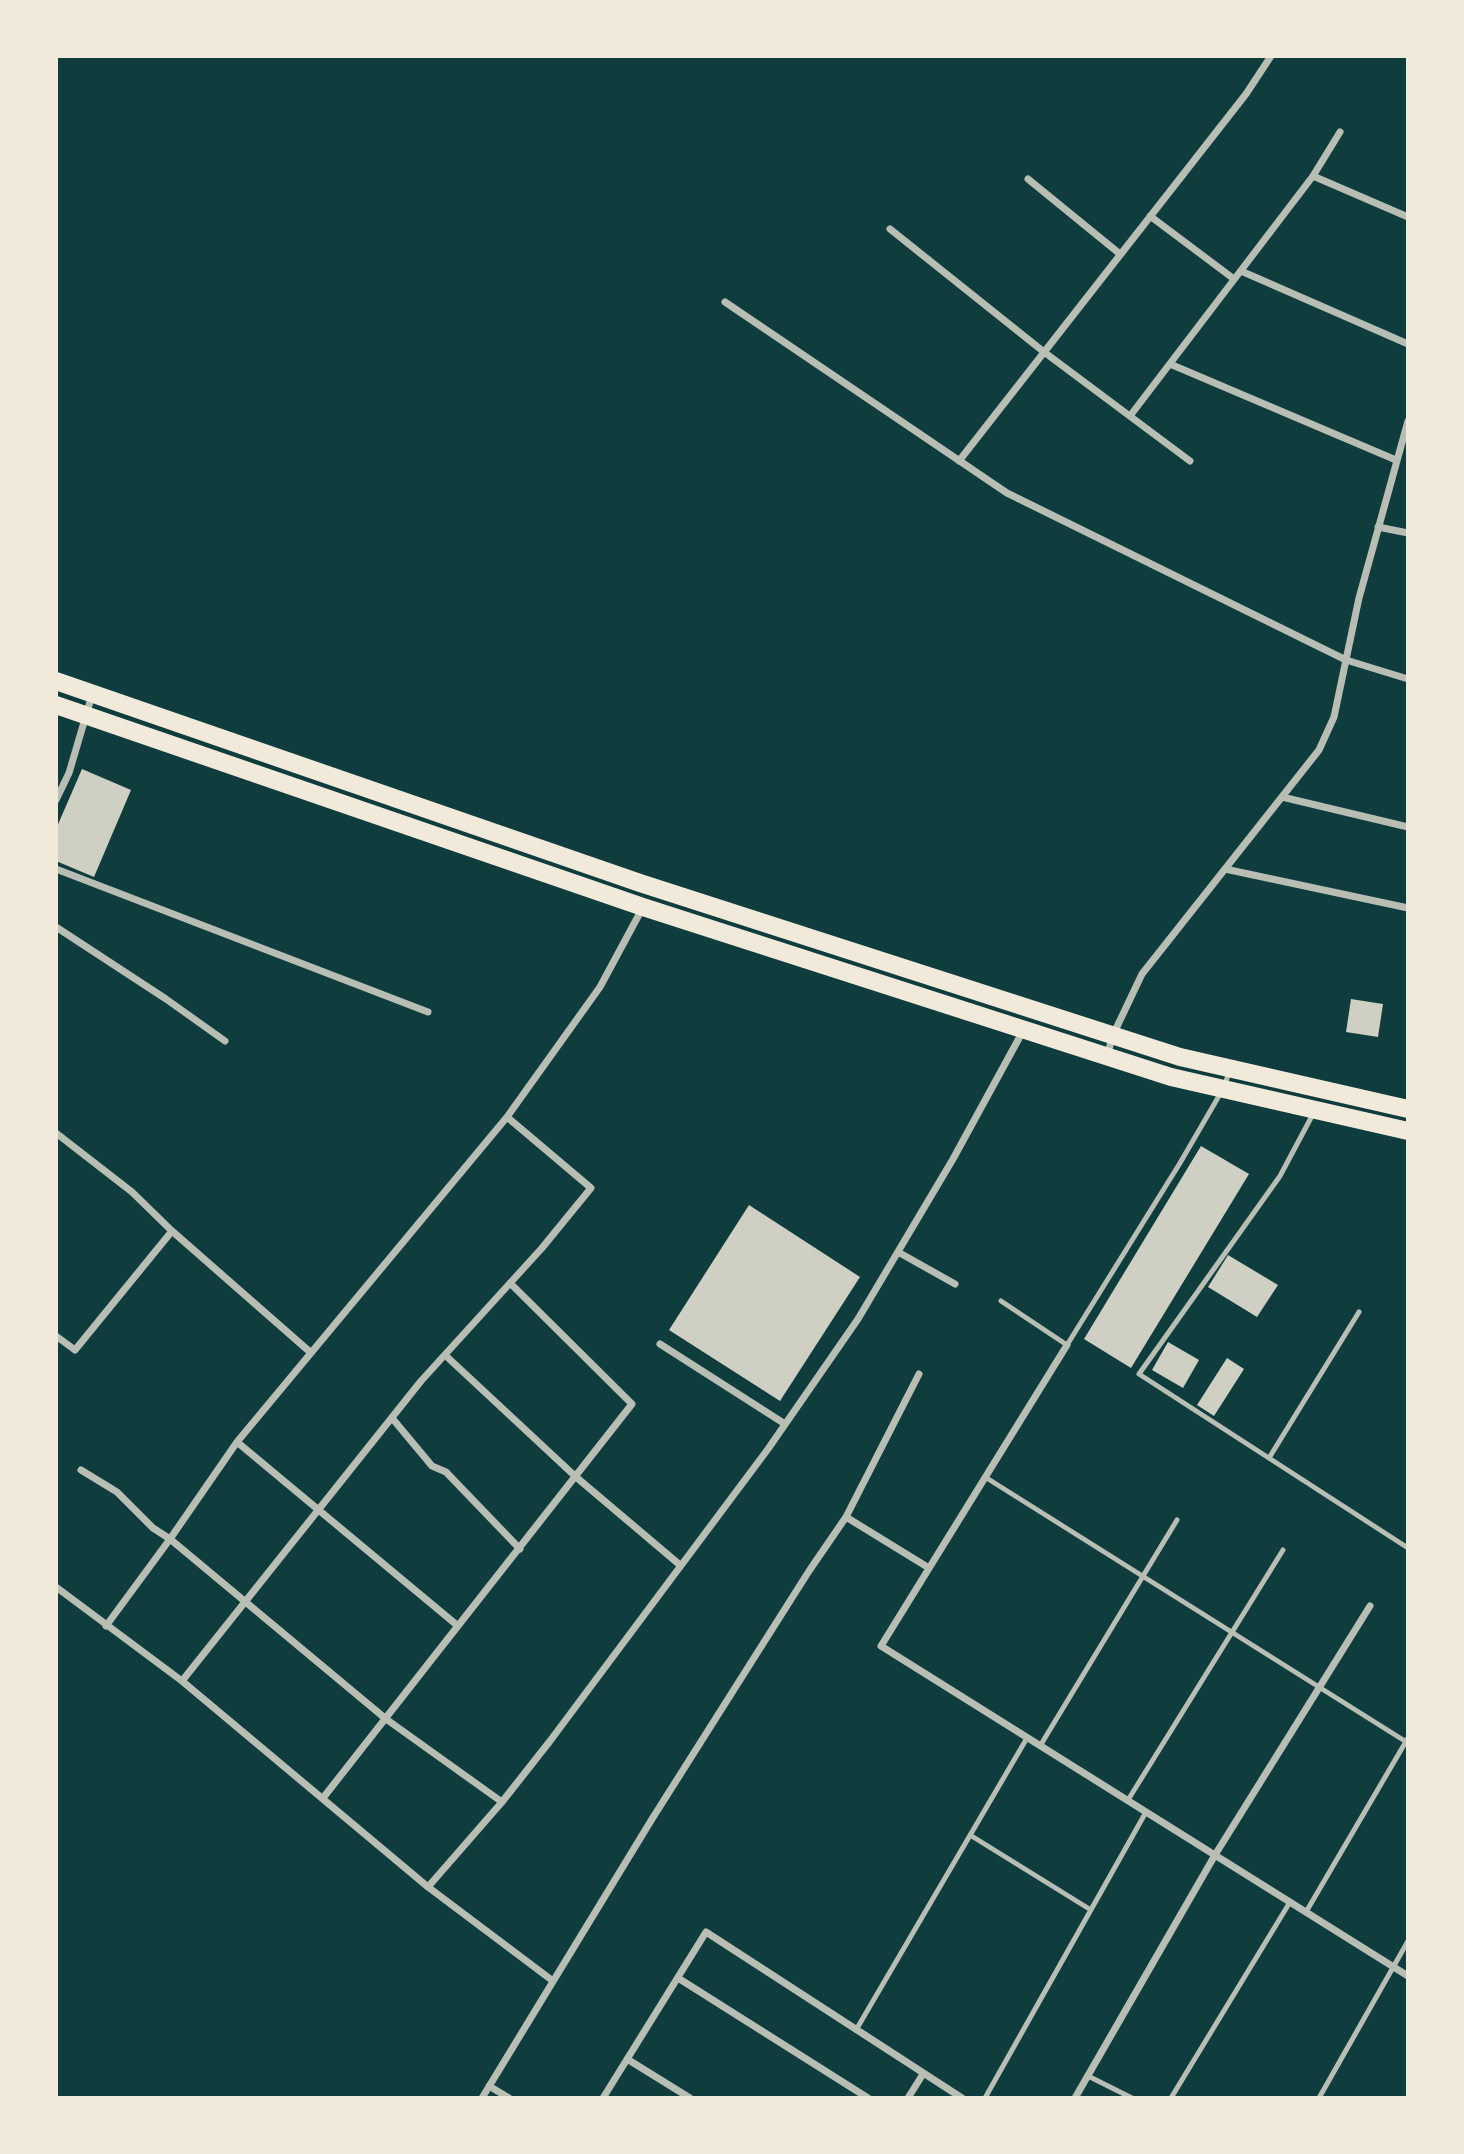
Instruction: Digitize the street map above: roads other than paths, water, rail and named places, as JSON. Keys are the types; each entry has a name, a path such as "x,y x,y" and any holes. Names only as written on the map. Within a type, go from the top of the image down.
{"main road":[{"path":"56,681 691,900 1180,1057 1408,1109"},
{"path":"56,705 643,907 1171,1077 1408,1131"},
{"path":"685,920 691,900"}],"street":[{"path":"959,461 1246,94 1272,56"},
{"path":"1130,416 1313,176 1340,132"},
{"path":"1313,176 1408,217"},
{"path":"1028,179 1121,254"},
{"path":"1150,216 1234,279"},
{"path":"890,229 1044,352 1191,461"},
{"path":"1241,271 1408,344"},
{"path":"725,302 1007,493 1346,660 1408,679"},
{"path":"1170,364 1396,460"},
{"path":"1106,1056 1142,974 1319,750 1334,717 1359,598 1408,421"},
{"path":"1378,527 1408,533"},
{"path":"56,800 69,773 92,694"},
{"path":"1282,797 1408,827"},
{"path":"56,869 428,1012"},
{"path":"1225,869 1408,908"},
{"path":"106,1626 237,1442 507,1117 600,987 643,907"},
{"path":"56,927 225,1041"},
{"path":"428,1887 502,1802 785,1424 858,1319 953,1158 1023,1030"},
{"path":"182,1681 392,1418 591,1188 507,1117"},
{"path":"56,1133 132,1192 172,1231 310,1352"},
{"path":"56,1336 75,1350 172,1231"},
{"path":"898,1252 955,1284"},
{"path":"323,1798 632,1404 510,1283"},
{"path":"660,1344 785,1424"},
{"path":"1067,1345 881,1646 1408,1976"},
{"path":"445,1355 576,1477 680,1565"},
{"path":"482,2098 652,1819 794,1594 846,1517 919,1374"},
{"path":"392,1418 432,1466 446,1472 520,1549"},
{"path":"237,1442 458,1626"},
{"path":"81,1470 117,1492 153,1528 246,1601 386,1719 502,1802"},
{"path":"846,1517 929,1568"},
{"path":"56,1587 182,1681 428,1887 553,1981"},
{"path":"1075,2098 1215,1855 1370,1606"},
{"path":"603,2098 706,1932 962,2098"},
{"path":"677,1978 868,2098"},
{"path":"627,2059 690,2098"},
{"path":"908,2098 923,2074"},
{"path":"489,2086 509,2098"}],"lane":[{"path":"1001,1301 1067,1345 1180,1163 1223,1089 1231,1068"},
{"path":"1315,1110 1280,1176 1139,1374 1408,1548"},
{"path":"1269,1458 1359,1312"},
{"path":"985,1477 1407,1741 1306,1912"},
{"path":"1040,1746 1177,1520"},
{"path":"1128,1800 1283,1550"},
{"path":"856,2030 1027,1738"},
{"path":"985,2098 1146,1812"},
{"path":"971,1835 1091,1910"},
{"path":"1171,2098 1290,1902"},
{"path":"1319,2098 1408,1941"},
{"path":"1088,2076 1132,2098"}]}
